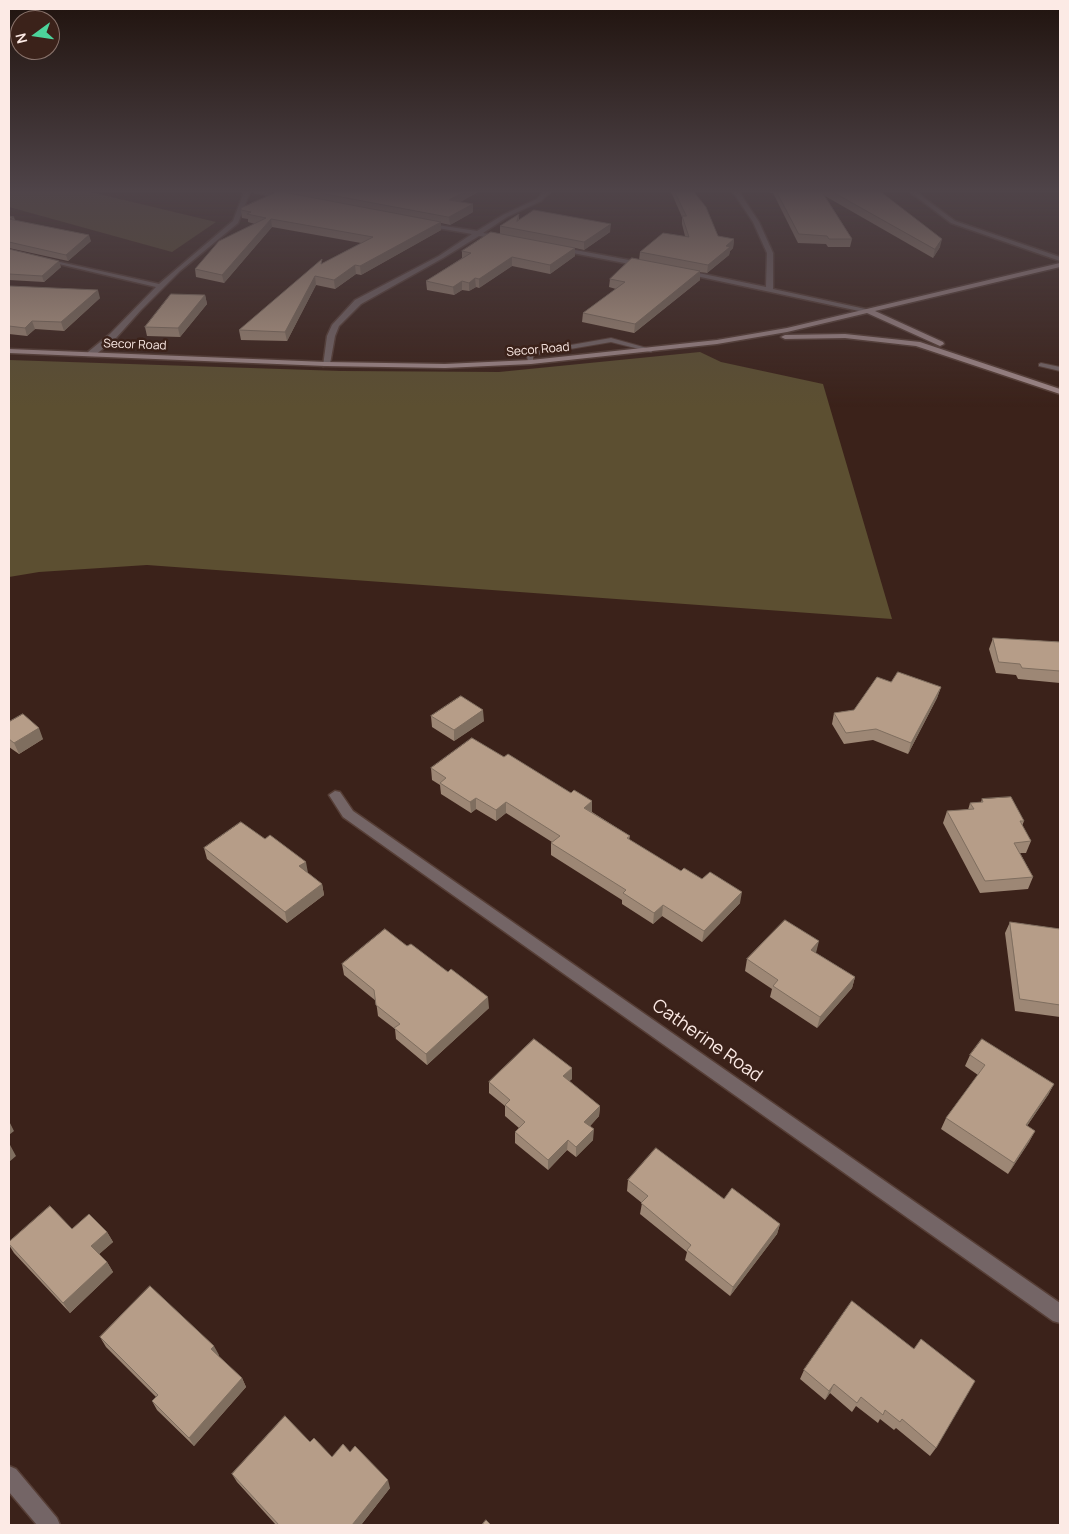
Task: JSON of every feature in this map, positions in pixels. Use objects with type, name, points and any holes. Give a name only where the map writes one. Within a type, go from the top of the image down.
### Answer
[{"type":"main road","name":"Secor Road","points":[[9,351],[326,364],[445,366],[532,362],[717,342],[787,330],[1060,266]]},
{"type":"main road","points":[[870,312],[1025,380]]},
{"type":"main road","points":[[717,342],[801,336],[880,338],[917,344],[1060,392]]},
{"type":"street","points":[[62,264],[160,286]]},
{"type":"street","points":[[91,354],[113,336],[160,286],[187,264]]},
{"type":"street","points":[[326,364],[331,336],[336,325],[358,302],[427,264]]},
{"type":"street","points":[[639,264],[658,267]]},
{"type":"street","points":[[769,289],[770,264]]},
{"type":"street","points":[[677,271],[769,289],[870,312]]},
{"type":"street","name":"Catherine Road","points":[[335,795],[348,814],[1060,1314]]},
{"type":"street","points":[[9,1476],[50,1525]]},
{"type":"lane","points":[[532,362],[530,356],[533,353],[601,340],[627,342],[651,350]]},
{"type":"lane","points":[[1041,365],[1060,368]]},
{"type":"shaded area","points":[[700,352],[721,362],[823,384],[892,619],[147,565],[39,572],[9,577],[9,360],[341,371],[499,372]]},
{"type":"building","points":[[9,264],[56,264],[42,276],[9,274]]},
{"type":"building","points":[[200,264],[232,264],[222,275],[195,269]]},
{"type":"building","points":[[317,264],[364,264],[360,266],[355,265],[334,280],[315,276],[285,332],[239,330]]},
{"type":"building","points":[[454,264],[502,264],[479,279],[475,278],[469,283],[462,281],[453,287],[426,281]]},
{"type":"building","points":[[626,264],[661,264],[700,271],[635,324],[583,313],[625,282],[610,279]]},
{"type":"building","points":[[9,286],[98,290],[61,322],[32,321],[25,328],[9,326]]},
{"type":"building","points":[[171,294],[205,295],[178,328],[145,327]]},
{"type":"building","points":[[993,638],[1060,642],[1060,671],[1022,668],[1020,664],[999,662]]},
{"type":"building","points":[[898,672],[941,687],[911,743],[876,729],[846,733],[834,713],[854,710],[877,677],[891,682]]},
{"type":"building","points":[[461,696],[483,710],[454,730],[431,716]]},
{"type":"building","points":[[23,714],[39,728],[14,743],[9,739],[9,722]]},
{"type":"building","points":[[472,738],[504,757],[508,754],[571,793],[574,790],[592,801],[584,808],[630,836],[627,838],[681,871],[684,868],[702,879],[710,872],[742,892],[704,931],[663,905],[654,913],[623,893],[626,890],[551,843],[560,836],[506,802],[496,810],[476,798],[470,802],[440,783],[446,778],[431,768]]},
{"type":"building","points":[[1011,797],[1024,821],[1020,821],[1031,841],[1014,843],[1033,877],[985,881],[947,811],[974,809],[970,803],[983,802],[982,799]]},
{"type":"building","points":[[241,822],[265,839],[270,835],[306,862],[299,866],[322,884],[285,912],[204,848]]},
{"type":"building","points":[[785,920],[819,941],[811,950],[855,977],[820,1017],[773,986],[778,980],[747,959]]},
{"type":"building","points":[[1010,922],[1060,929],[1060,1005],[1020,999]]},
{"type":"building","points":[[385,929],[407,946],[411,944],[448,972],[451,969],[488,997],[426,1054],[394,1028],[400,1024],[376,1005],[374,990],[342,964]]},
{"type":"building","points":[[534,1039],[572,1068],[563,1076],[600,1106],[584,1122],[594,1129],[576,1147],[568,1140],[548,1160],[515,1132],[525,1122],[505,1105],[510,1100],[489,1082]]},
{"type":"building","points":[[982,1039],[1054,1084],[1026,1125],[1035,1131],[1014,1163],[946,1118],[985,1065],[970,1055]]},
{"type":"building","points":[[656,1148],[724,1199],[732,1188],[780,1224],[733,1287],[687,1250],[691,1245],[641,1203],[648,1196],[628,1180]]},
{"type":"building","points":[[50,1206],[72,1229],[89,1214],[107,1232],[91,1246],[107,1262],[63,1303],[9,1244]]},
{"type":"building","points":[[150,1286],[214,1346],[211,1349],[242,1378],[189,1438],[152,1401],[158,1395],[100,1337]]},
{"type":"building","points":[[852,1301],[914,1349],[921,1339],[975,1381],[936,1448],[902,1419],[900,1422],[885,1410],[883,1415],[861,1397],[857,1403],[834,1384],[829,1391],[804,1370]]},
{"type":"building","points":[[285,1416],[310,1442],[314,1438],[332,1457],[343,1444],[350,1452],[355,1446],[388,1480],[352,1525],[279,1525],[232,1474]]},
{"type":"building","points":[[486,1520],[491,1525],[482,1525]]}]
